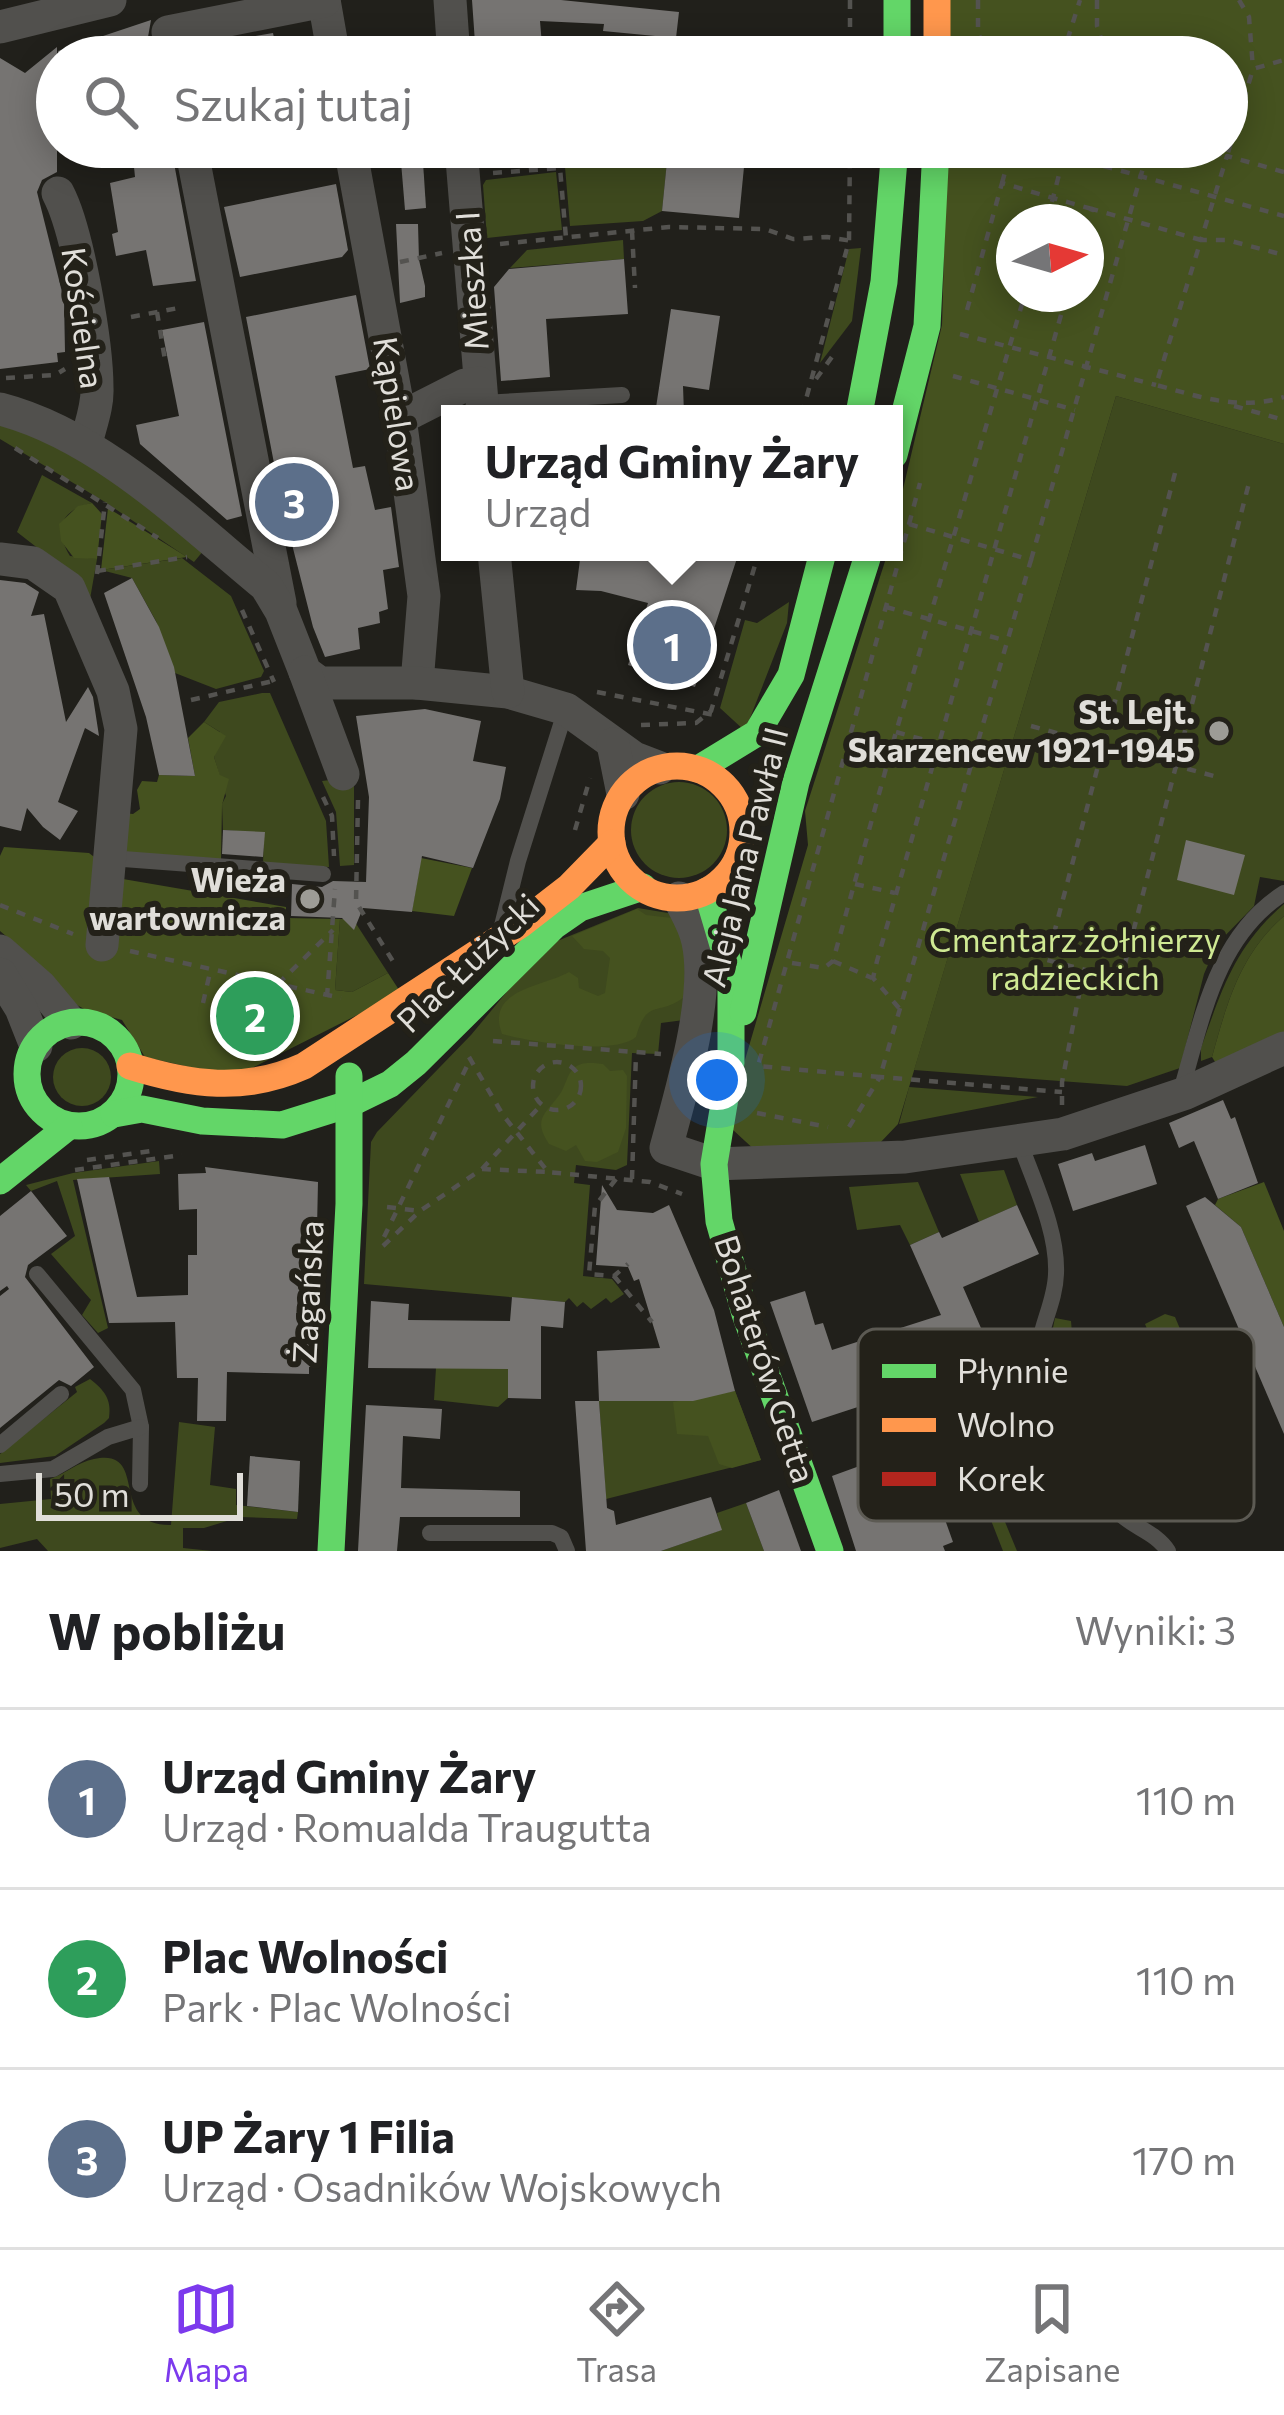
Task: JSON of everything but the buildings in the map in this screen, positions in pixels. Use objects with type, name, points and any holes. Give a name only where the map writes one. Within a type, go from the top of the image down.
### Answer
[{"type":"street","points":[[0,27],[110,0]]},
{"type":"street","points":[[450,0],[453,36]]},
{"type":"street","points":[[897,0],[897,36]]},
{"type":"street","points":[[937,0],[937,36]]},
{"type":"street","points":[[177,36],[324,1],[330,36]]},
{"type":"street","points":[[195,168],[281,611],[289,677],[333,786]]},
{"type":"street","name":"Kąpielowa","points":[[354,168],[400,418],[424,596],[417,683]]},
{"type":"street","name":"Mieszka I","points":[[463,168],[481,400]]},
{"type":"street","points":[[861,405],[892,243],[895,168]]},
{"type":"street","points":[[903,420],[927,326],[936,168]]},
{"type":"street","name":"Kościelna","points":[[58,193],[91,328],[98,392],[86,444]]},
{"type":"street","points":[[400,418],[465,385],[481,400]]},
{"type":"street","points":[[0,409],[37,418],[86,444],[266,586],[281,611]]},
{"type":"street","points":[[0,559],[33,563],[69,588],[93,635],[113,691],[121,729],[102,945]]},
{"type":"street","points":[[495,561],[508,692]]},
{"type":"street","name":"Aleja Jana Pawła II","points":[[698,769],[757,733],[791,675],[821,561]]},
{"type":"street","name":"Aleja Jana Pawła II","points":[[731,1062],[796,782],[866,561]]},
{"type":"street","name":"Aleja Jana Pawła II","points":[[735,800],[765,768],[834,672]]},
{"type":"street","points":[[289,677],[335,685],[417,683],[579,700],[613,744],[660,768]]},
{"type":"street","points":[[613,744],[623,794]]},
{"type":"street","points":[[679,765],[698,769],[726,787],[735,800],[742,820],[736,861],[724,878],[693,894],[654,894],[621,868],[612,843],[615,808],[640,776],[679,765]]},
{"type":"street","name":"Plac Łużycki","points":[[130,1066],[202,1086],[272,1080],[351,1037],[503,936],[584,877],[612,843]]},
{"type":"street","name":"Plac Łużycki","points":[[282,1125],[350,1104],[390,1084],[554,926],[580,908],[643,887]]},
{"type":"street","points":[[693,894],[699,985],[689,1056],[666,1148],[714,1164],[904,1157],[1063,1134],[1180,1095],[1284,1048]]},
{"type":"street","name":"Bohaterów Getta","points":[[693,894],[731,972],[731,1062],[714,1164],[716,1202],[729,1262],[830,1551]]},
{"type":"street","points":[[0,951],[41,987],[71,1023]]},
{"type":"street","points":[[0,974],[21,1008],[35,1046]]},
{"type":"street","points":[[16,1129],[35,1046],[51,1030],[71,1023],[87,1023],[116,1037],[130,1066],[124,1100],[114,1114]]},
{"type":"street","name":"Żagańska","points":[[331,1551],[351,1037]]},
{"type":"street","points":[[16,1129],[43,1112],[69,1126],[85,1126],[142,1109],[202,1121],[282,1125],[330,1152],[349,1175]]},
{"type":"street","points":[[0,1180],[69,1126]]},
{"type":"lane","points":[[481,400],[622,394]]},
{"type":"lane","points":[[503,936],[502,919],[518,861],[579,700]]},
{"type":"lane","points":[[110,858],[331,877]]},
{"type":"lane","points":[[1180,1095],[1210,993],[1231,946],[1248,922],[1284,893]]},
{"type":"lane","points":[[1019,1140],[1057,1266],[1043,1329]]},
{"type":"lane","points":[[37,1274],[133,1390],[141,1427],[140,1484]]},
{"type":"lane","points":[[0,1445],[61,1394]]},
{"type":"lane","points":[[0,1474],[53,1469],[108,1437],[141,1427]]},
{"type":"lane","points":[[1131,1521],[1168,1551]]},
{"type":"lane","points":[[430,1533],[548,1533],[561,1537],[567,1551]]},
{"type":"path","points":[[850,0],[850,36]]},
{"type":"path","points":[[978,0],[979,36]]},
{"type":"path","points":[[1069,36],[1080,0]]},
{"type":"path","points":[[1097,0],[1100,36]]},
{"type":"path","points":[[1239,0],[1249,17],[1253,69],[1248,86]]},
{"type":"path","points":[[1253,69],[1284,60]]},
{"type":"path","points":[[1248,162],[1284,172]]},
{"type":"path","points":[[560,168],[566,238]]},
{"type":"path","points":[[804,405],[849,241],[850,168]]},
{"type":"path","points":[[1002,183],[1006,168]]},
{"type":"path","points":[[1051,204],[1061,168]]},
{"type":"path","points":[[1119,168],[1284,216]]},
{"type":"path","points":[[762,1116],[847,1131],[880,1077],[1143,168]]},
{"type":"path","points":[[1156,385],[1223,168]]},
{"type":"path","points":[[1053,198],[1074,204]]},
{"type":"path","points":[[1104,213],[1201,240],[1227,239],[1284,256]]},
{"type":"path","points":[[372,268],[469,247],[669,227],[765,229],[793,239],[866,242]]},
{"type":"path","points":[[632,231],[635,288]]},
{"type":"path","points":[[131,317],[184,307]]},
{"type":"path","points":[[157,312],[165,360]]},
{"type":"path","points":[[785,962],[824,968],[833,962],[1020,312]]},
{"type":"path","points":[[873,978],[1062,312]]},
{"type":"path","points":[[960,334],[1284,420]]},
{"type":"path","points":[[0,378],[55,375],[70,363]]},
{"type":"path","points":[[947,375],[1075,410]]},
{"type":"path","points":[[1228,405],[1260,405],[1284,397]]},
{"type":"path","points":[[0,439],[194,562]]},
{"type":"path","points":[[1175,473],[1047,960],[1121,979],[1250,479]]},
{"type":"path","points":[[903,546],[909,524],[1031,560]]},
{"type":"path","points":[[97,571],[187,557]]},
{"type":"path","points":[[613,744],[623,730],[655,722],[696,723],[711,711],[756,561]]},
{"type":"path","points":[[899,561],[758,1066],[1062,1091]]},
{"type":"path","points":[[886,607],[1006,641]]},
{"type":"path","points":[[242,610],[289,677]]},
{"type":"path","points":[[191,700],[289,677]]},
{"type":"path","points":[[282,700],[289,677]]},
{"type":"path","points":[[579,700],[711,711]]},
{"type":"path","points":[[1030,726],[1221,778]]},
{"type":"path","points":[[896,732],[973,754]]},
{"type":"path","points":[[327,997],[333,930],[333,786],[358,772],[356,902],[399,971]]},
{"type":"path","points":[[855,884],[895,893]]},
{"type":"path","points":[[0,904],[102,945],[327,997],[352,998]]},
{"type":"path","points":[[278,984],[333,930]]},
{"type":"path","points":[[833,962],[873,978],[899,1008]]},
{"type":"path","points":[[203,1003],[211,968]]},
{"type":"path","points":[[1063,1134],[1062,1091],[1084,970]]},
{"type":"path","points":[[485,1041],[678,1055]]},
{"type":"path","points":[[563,1063],[566,1048]]},
{"type":"path","points":[[632,1180],[636,1053]]},
{"type":"path","points":[[400,1208],[471,1059]]},
{"type":"path","points":[[563,1063],[577,1071],[580,1094],[564,1110],[542,1104],[533,1091],[536,1075],[547,1064],[563,1063]]},
{"type":"path","points":[[476,1067],[548,1172]]},
{"type":"path","points":[[392,1207],[420,1211],[482,1169],[542,1104]]},
{"type":"path","points":[[183,1148],[68,1168],[199,1153]]},
{"type":"path","points":[[482,1169],[632,1180],[667,1187],[693,1204]]},
{"type":"path","points":[[616,1179],[595,1206],[590,1274],[614,1276],[628,1264]]},
{"type":"path","points":[[614,1276],[652,1322]]},
{"type":"green space","points":[[950,0],[1284,0],[1284,444],[1116,396],[898,1124],[878,1145],[758,1153],[732,1129],[730,1111],[808,845],[805,811],[885,561],[903,561],[903,489],[942,325],[946,168],[1248,168],[1248,36],[950,36]]},
{"type":"green space","points":[[565,168],[666,168],[662,211],[643,221],[570,226]]},
{"type":"green space","points":[[556,172],[562,230],[487,238],[486,180]]},
{"type":"green space","points":[[623,240],[624,259],[510,268],[527,250]]},
{"type":"green space","points":[[861,248],[852,321],[820,363],[849,249]]},
{"type":"green space","name":"Cmentarz żołnierzy radzieckich","points":[[1116,396],[1284,444],[1284,881],[1260,877],[1254,906],[1217,944],[1204,974],[1180,1068],[1127,1086],[914,1070]]},
{"type":"green space","points":[[0,417],[53,434],[204,550],[194,562],[0,439]]},
{"type":"green space","points":[[42,475],[92,503],[73,510],[61,529],[70,556],[97,559],[90,599],[62,567],[17,532]]},
{"type":"green space","points":[[92,503],[102,514],[97,559],[74,558],[61,541],[59,524],[78,506]]},
{"type":"green space","points":[[108,508],[187,557],[101,570]]},
{"type":"green space","points":[[182,558],[231,596],[264,671],[261,677],[216,689],[175,673],[156,621],[132,578],[101,570]]},
{"type":"green space","points":[[789,602],[787,623],[745,731],[720,708],[745,620],[757,623]]},
{"type":"green space","points":[[270,693],[326,821],[329,867],[263,864],[264,833],[223,830],[226,796],[214,757],[220,732],[204,722],[219,702]]},
{"type":"green space","points":[[204,722],[226,736],[214,757],[220,775],[229,779],[222,805],[221,861],[123,852],[114,812],[133,814],[140,809],[137,790],[142,781],[157,782],[159,775],[195,776],[188,738]]},
{"type":"green space","points":[[354,777],[354,865],[340,866],[336,812],[322,781]]},
{"type":"green space","points":[[679,782],[713,796],[727,830],[713,864],[679,878],[645,864],[631,830],[645,796]]},
{"type":"green space","points":[[4,847],[89,853],[123,879],[286,907],[286,918],[340,919],[335,990],[352,992],[388,973],[401,993],[234,1077],[145,1057],[122,1020],[64,998],[26,953],[0,931]]},
{"type":"green space","points":[[421,858],[472,868],[454,916],[412,911]]},
{"type":"green space","points":[[1284,904],[1284,916],[1256,946],[1237,980],[1212,1057],[1201,1061],[1201,1048],[1232,970],[1253,936]]},
{"type":"green space","points":[[638,908],[674,914],[686,932],[684,1020],[661,1023],[658,1054],[632,1053],[627,1165],[616,1170],[576,1165],[574,1183],[590,1185],[583,1276],[612,1279],[624,1294],[611,1303],[606,1298],[591,1309],[583,1302],[577,1307],[569,1298],[565,1302],[364,1284],[371,1142],[377,1132],[471,1035],[545,946]]},
{"type":"green space","points":[[637,909],[672,918],[685,934],[684,997],[649,1012],[636,1037],[625,1043],[571,1046],[502,1034],[502,1007],[532,986],[569,972],[578,978],[579,988],[598,996],[605,993],[610,958],[603,951],[584,949],[572,936]]},
{"type":"green space","points":[[1284,916],[1284,1032],[1217,1065],[1212,1057],[1237,980],[1256,946]]},
{"type":"green space","points":[[340,919],[353,919],[388,973],[352,992],[335,990]]},
{"type":"green space","points":[[82,1048],[102,1057],[111,1077],[102,1097],[82,1106],[62,1097],[53,1077],[62,1057]]},
{"type":"green space","points":[[603,1064],[627,1076],[626,1128],[618,1152],[597,1162],[585,1161],[576,1145],[566,1151],[549,1144],[541,1122],[574,1068]]},
{"type":"green space","points":[[909,1087],[1038,1097],[899,1124]]},
{"type":"green space","points":[[159,1161],[160,1174],[73,1180],[108,1328],[98,1333],[82,1315],[91,1300],[51,1254],[75,1236],[57,1181],[31,1191],[26,1185]]},
{"type":"green space","points":[[1004,1170],[1017,1205],[979,1222],[960,1174]]},
{"type":"green space","points":[[918,1182],[939,1232],[910,1245],[900,1225],[857,1230],[849,1187]]},
{"type":"green space","points":[[1264,1182],[1284,1231],[1284,1327],[1241,1227],[1215,1205],[1218,1199]]},
{"type":"green space","points":[[1165,1314],[1175,1317],[1180,1329],[1147,1329],[1145,1324]]},
{"type":"green space","points":[[1055,1318],[1071,1321],[1072,1329],[1053,1329]]},
{"type":"green space","points":[[508,1367],[508,1398],[498,1407],[434,1400],[436,1368]]},
{"type":"green space","points":[[90,1379],[108,1400],[109,1418],[104,1423],[55,1456],[0,1463],[0,1454]]},
{"type":"green space","points":[[735,1391],[761,1460],[606,1499],[599,1401],[693,1401]]},
{"type":"green space","points":[[735,1391],[761,1460],[732,1468],[719,1464],[708,1436],[677,1434],[673,1402]]},
{"type":"green space","points":[[179,1422],[215,1427],[210,1485],[236,1489],[236,1505],[298,1512],[297,1519],[240,1517],[204,1528],[183,1528],[183,1548],[212,1551],[48,1551],[37,1539],[0,1548],[0,1504],[51,1499],[50,1479],[94,1459],[111,1458],[121,1464],[140,1513],[151,1522],[171,1525]]},
{"type":"green space","points":[[746,1503],[764,1551],[661,1551],[721,1530],[717,1513]]},
{"type":"green space","points":[[991,1521],[1005,1521],[1017,1551],[1003,1551]]},
{"type":"traffic: fast","points":[[897,0],[897,36]]},
{"type":"traffic: fast","points":[[861,405],[884,282],[893,168]]},
{"type":"traffic: fast","points":[[903,420],[927,326],[935,168]]},
{"type":"traffic: fast","points":[[698,769],[757,733],[791,675],[821,561]]},
{"type":"traffic: fast","points":[[743,1012],[796,782],[866,561]]},
{"type":"traffic: fast","points":[[114,1114],[142,1109],[202,1121],[282,1125],[349,1104],[390,1084],[416,1063],[554,926],[580,908],[643,887]]},
{"type":"traffic: fast","points":[[707,891],[731,972],[731,1062],[714,1164],[719,1221],[745,1314],[830,1551]]},
{"type":"traffic: fast","points":[[79,1022],[99,1026],[116,1037],[127,1054],[131,1074],[127,1094],[116,1111],[99,1122],[79,1126],[59,1122],[42,1111],[31,1094],[27,1074],[31,1054],[42,1037],[59,1026],[79,1022]]},
{"type":"traffic: fast","points":[[331,1551],[349,1204],[349,1076]]},
{"type":"traffic: fast","points":[[0,1181],[69,1126]]},
{"type":"traffic: slow","points":[[937,0],[937,36]]},
{"type":"traffic: slow","points":[[677,766],[702,771],[724,785],[738,807],[743,832],[738,857],[724,879],[702,893],[677,898],[652,893],[630,879],[616,857],[611,832],[616,807],[630,785],[652,771],[677,766]]},
{"type":"traffic: slow","points":[[130,1066],[217,1083],[260,1080],[304,1066],[520,925],[569,887],[612,843]]},
{"type":"place","name":"UP Żary 1 Filia","points":[[294,502]]},
{"type":"place","name":"Urząd Gminy Żary","points":[[672,645]]},
{"type":"place","name":"St. Lejt. Skarzencew 1921-1945","points":[[1219,731]]},
{"type":"place","name":"Wieża wartownicza","points":[[310,899]]},
{"type":"place","name":"Plac Wolności","points":[[255,1016]]}]
